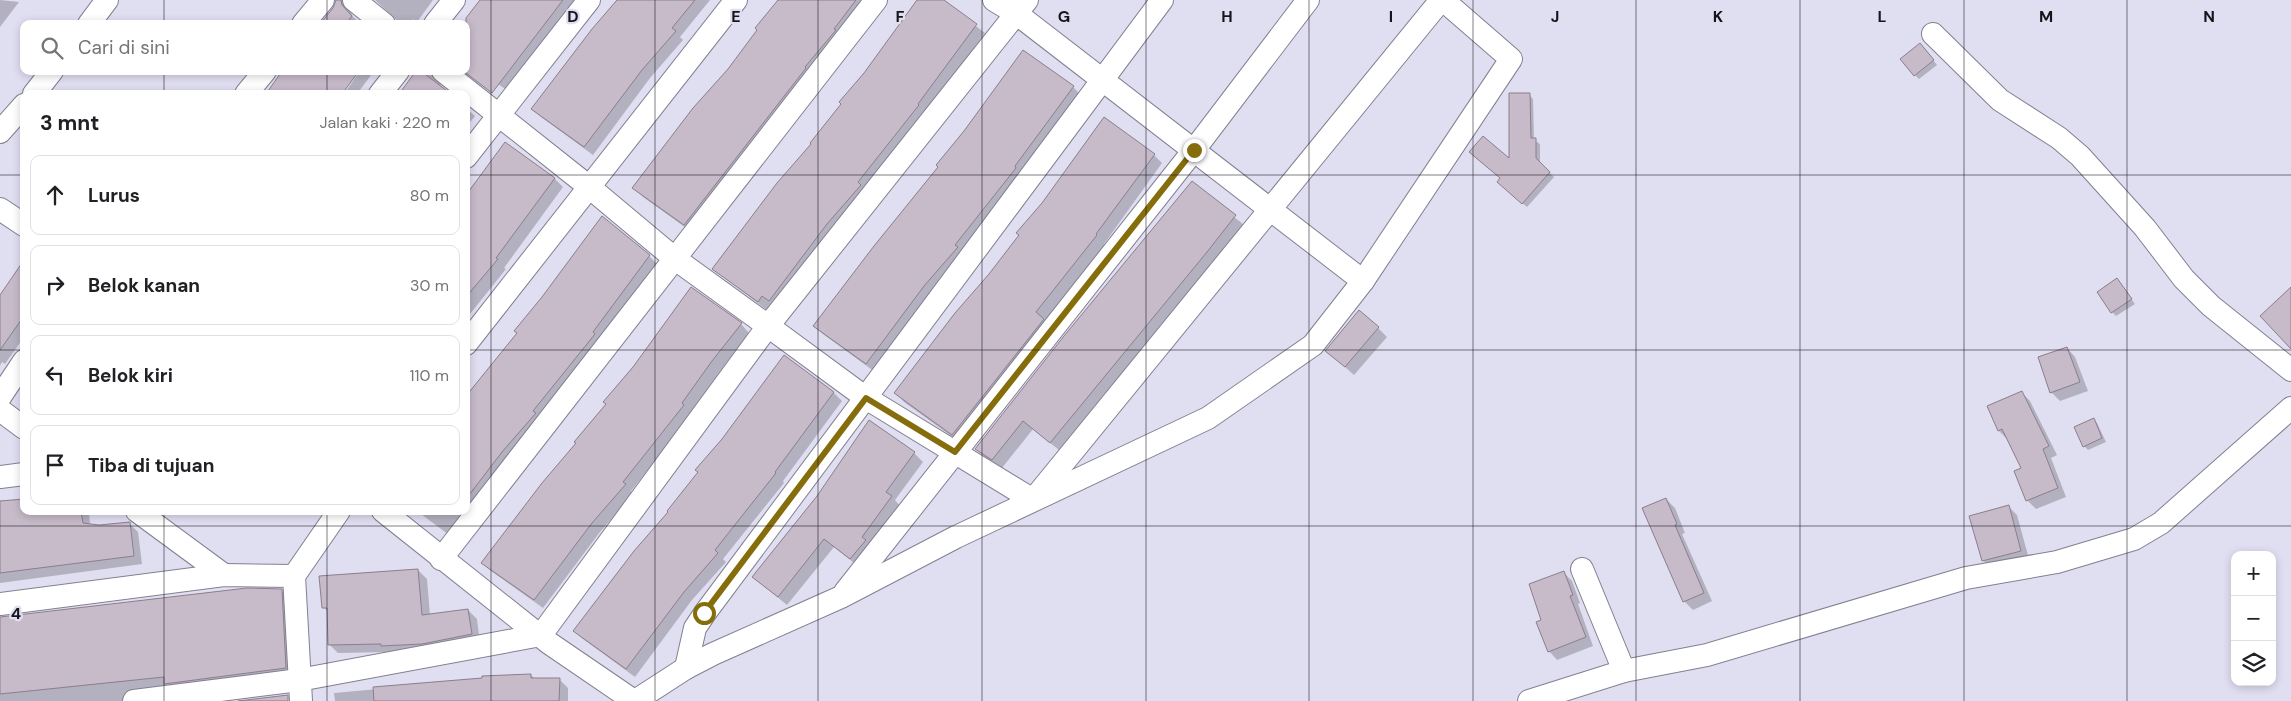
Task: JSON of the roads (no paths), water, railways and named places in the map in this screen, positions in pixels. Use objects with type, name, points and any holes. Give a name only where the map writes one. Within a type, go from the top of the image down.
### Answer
[{"type":"street","points":[[92,20],[107,0]]},
{"type":"street","points":[[306,20],[323,0]]},
{"type":"street","points":[[354,0],[379,20]]},
{"type":"street","points":[[439,20],[454,0]]},
{"type":"street","points":[[470,152],[589,0]]},
{"type":"street","points":[[470,339],[588,186],[736,0]]},
{"type":"street","points":[[441,559],[876,0]]},
{"type":"street","points":[[994,0],[1022,7],[1103,80],[1363,281]]},
{"type":"street","points":[[686,668],[695,628],[699,621],[1162,0]]},
{"type":"street","points":[[841,597],[1194,150],[1308,0]]},
{"type":"street","points":[[388,515],[549,643],[634,701],[686,668],[841,597],[1033,500],[1208,418],[1313,345],[1363,281],[1511,59],[1442,0],[1033,500]]},
{"type":"street","points":[[134,701],[300,690],[541,635],[768,326],[1022,7]]},
{"type":"street","points":[[1933,34],[2000,100],[2060,138],[2080,156],[2130,210],[2191,286],[2236,327],[2291,370]]},
{"type":"street","points":[[37,90],[49,75]]},
{"type":"street","points":[[249,90],[261,75]]},
{"type":"street","points":[[383,90],[395,75]]},
{"type":"street","points":[[447,75],[465,90]]},
{"type":"street","points":[[470,94],[588,186],[674,258],[866,398],[1033,500]]},
{"type":"street","points":[[0,132],[20,110]]},
{"type":"street","points":[[0,209],[20,222]]},
{"type":"street","points":[[0,397],[20,367]]},
{"type":"street","points":[[1529,701],[1624,671],[1707,654],[1966,578],[2058,562],[2134,539],[2161,523],[2291,408]]},
{"type":"street","points":[[0,410],[20,425]]},
{"type":"street","points":[[0,477],[20,474]]},
{"type":"street","points":[[142,515],[224,575]]},
{"type":"street","points":[[300,690],[294,576],[336,515]]},
{"type":"street","points":[[1582,569],[1624,671]]},
{"type":"street","points":[[0,604],[224,575],[294,576]]}]
